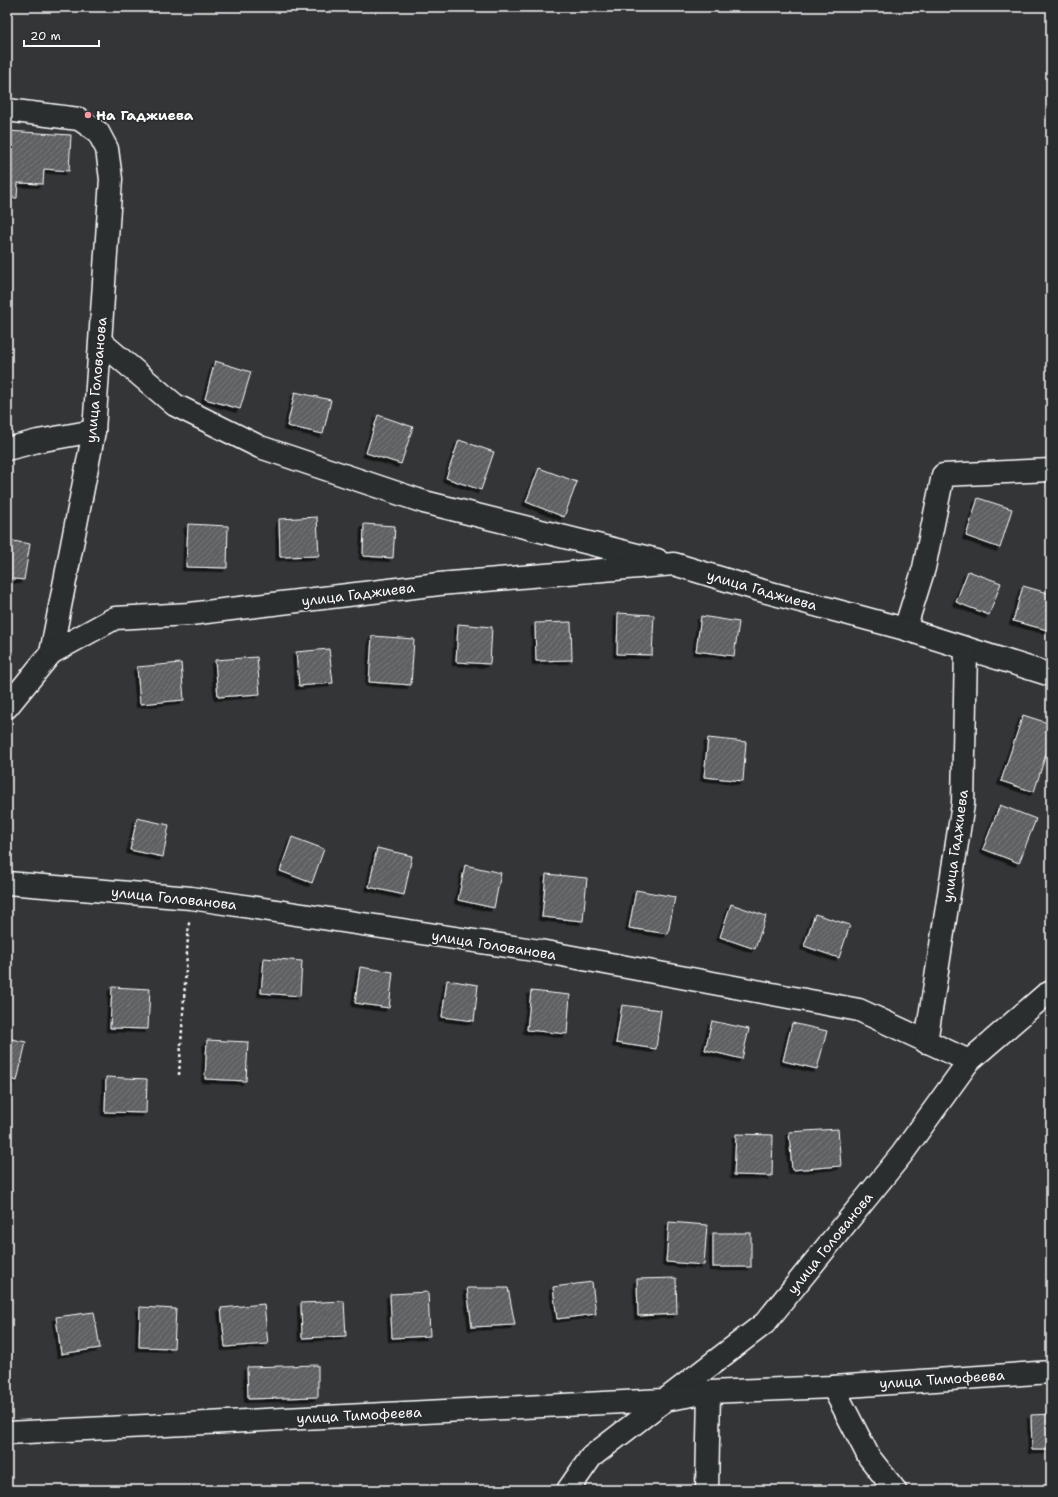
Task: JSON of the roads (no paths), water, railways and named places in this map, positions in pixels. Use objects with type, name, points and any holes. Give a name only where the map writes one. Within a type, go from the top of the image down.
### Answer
[{"type":"street","name":"улица Голованова","points":[[7,110],[79,119],[98,132],[107,149],[111,179],[94,431],[51,653],[7,707]]},
{"type":"street","name":"улица Гаджиева","points":[[101,342],[175,405],[260,447],[424,502],[674,564],[756,589],[905,629],[1051,675]]},
{"type":"street","points":[[7,449],[38,441],[94,431]]},
{"type":"street","points":[[905,629],[924,568],[943,475],[1051,470]]},
{"type":"street","name":"улица Гаджиева","points":[[51,653],[115,618],[190,614],[439,584],[674,564]]},
{"type":"street","name":"улица Гаджиева","points":[[926,1042],[964,804],[966,648]]},
{"type":"street","name":"улица Голованова","points":[[7,883],[191,898],[540,951],[859,1010],[969,1061]]},
{"type":"street","name":"улица Голованова","points":[[568,1490],[591,1456],[765,1323],[902,1154],[969,1061],[1045,995],[1051,992]]},
{"type":"street","name":"улица Тимофеева","points":[[7,1433],[664,1400],[710,1392],[833,1387],[1051,1372]]},
{"type":"street","points":[[833,1387],[869,1457],[895,1490]]},
{"type":"street","points":[[707,1490],[710,1392]]},
{"type":"place","name":"На Гаджиева","points":[[88,115]]}]
